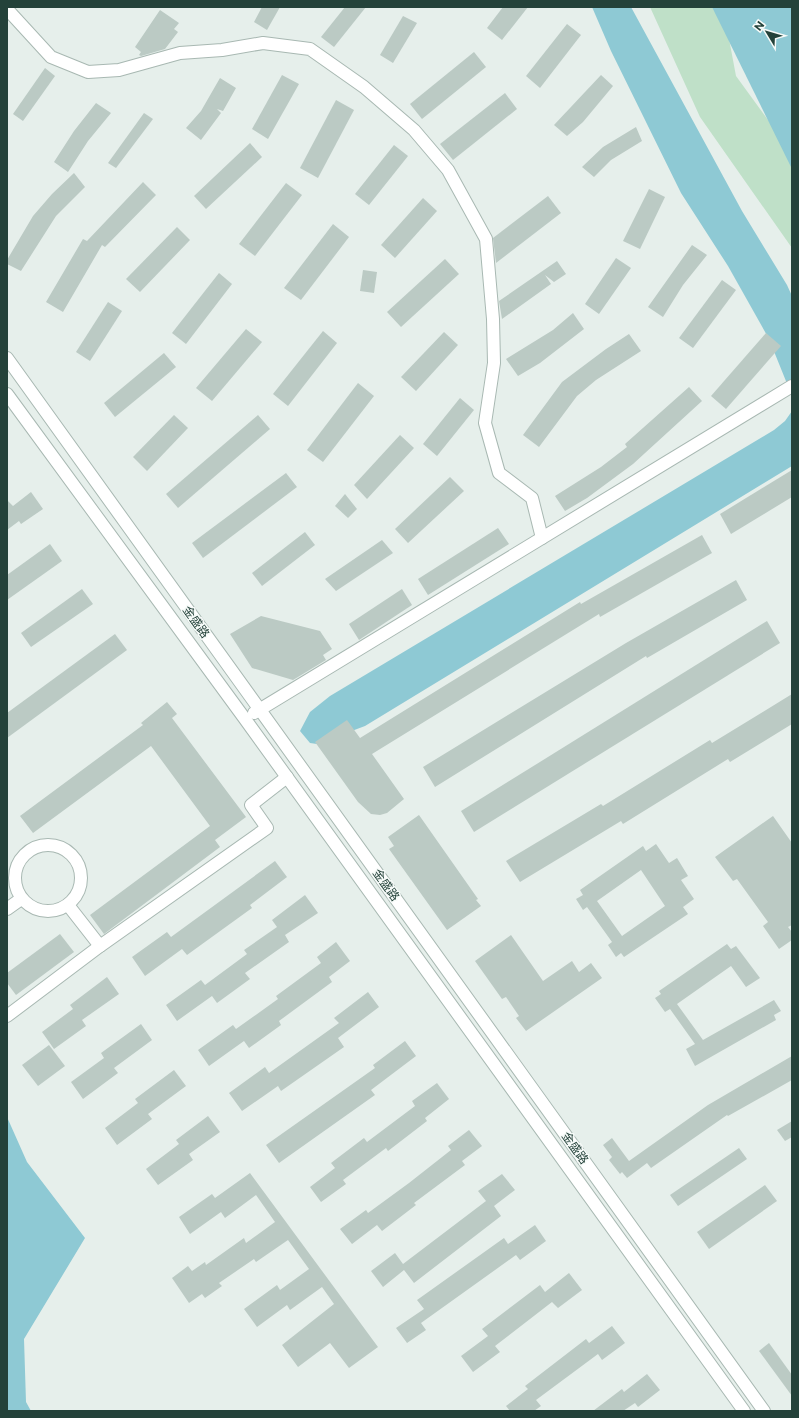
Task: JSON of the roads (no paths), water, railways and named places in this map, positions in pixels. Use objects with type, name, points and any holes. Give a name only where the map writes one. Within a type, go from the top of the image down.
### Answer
[{"type":"street","points":[[7,9],[51,57],[88,72],[119,70],[180,53],[222,50],[263,43],[310,49],[364,86],[414,130],[448,170],[486,238],[493,319],[494,363],[485,423],[499,473],[532,498],[542,538]]},
{"type":"street","name":"金盛路","points":[[7,358],[764,1411]]},
{"type":"street","points":[[245,719],[792,386]]},
{"type":"street","name":"金盛路","points":[[7,394],[245,719],[744,1411]]},
{"type":"street","points":[[7,1016],[100,946],[267,828],[251,805],[287,777]]},
{"type":"street","points":[[53,845],[65,850],[75,858],[81,870],[81,883],[77,895],[68,905],[57,911],[44,912],[31,908],[21,899],[16,887],[15,874],[19,862],[28,852],[40,846],[53,845]]},
{"type":"street","points":[[7,909],[21,899]]},
{"type":"street","points":[[68,905],[100,946]]},
{"type":"water","points":[[592,7],[631,7],[742,211],[787,285],[792,296],[792,396],[769,339],[728,266],[681,193],[611,51]]},
{"type":"water","points":[[712,7],[792,7],[792,169]]},
{"type":"water","points":[[792,411],[792,466],[365,726],[317,744],[310,743],[300,731],[310,712],[330,696],[774,430],[785,421]]},
{"type":"water","points":[[7,1117],[27,1162],[85,1238],[24,1339],[26,1402],[31,1411],[7,1411]]}]
